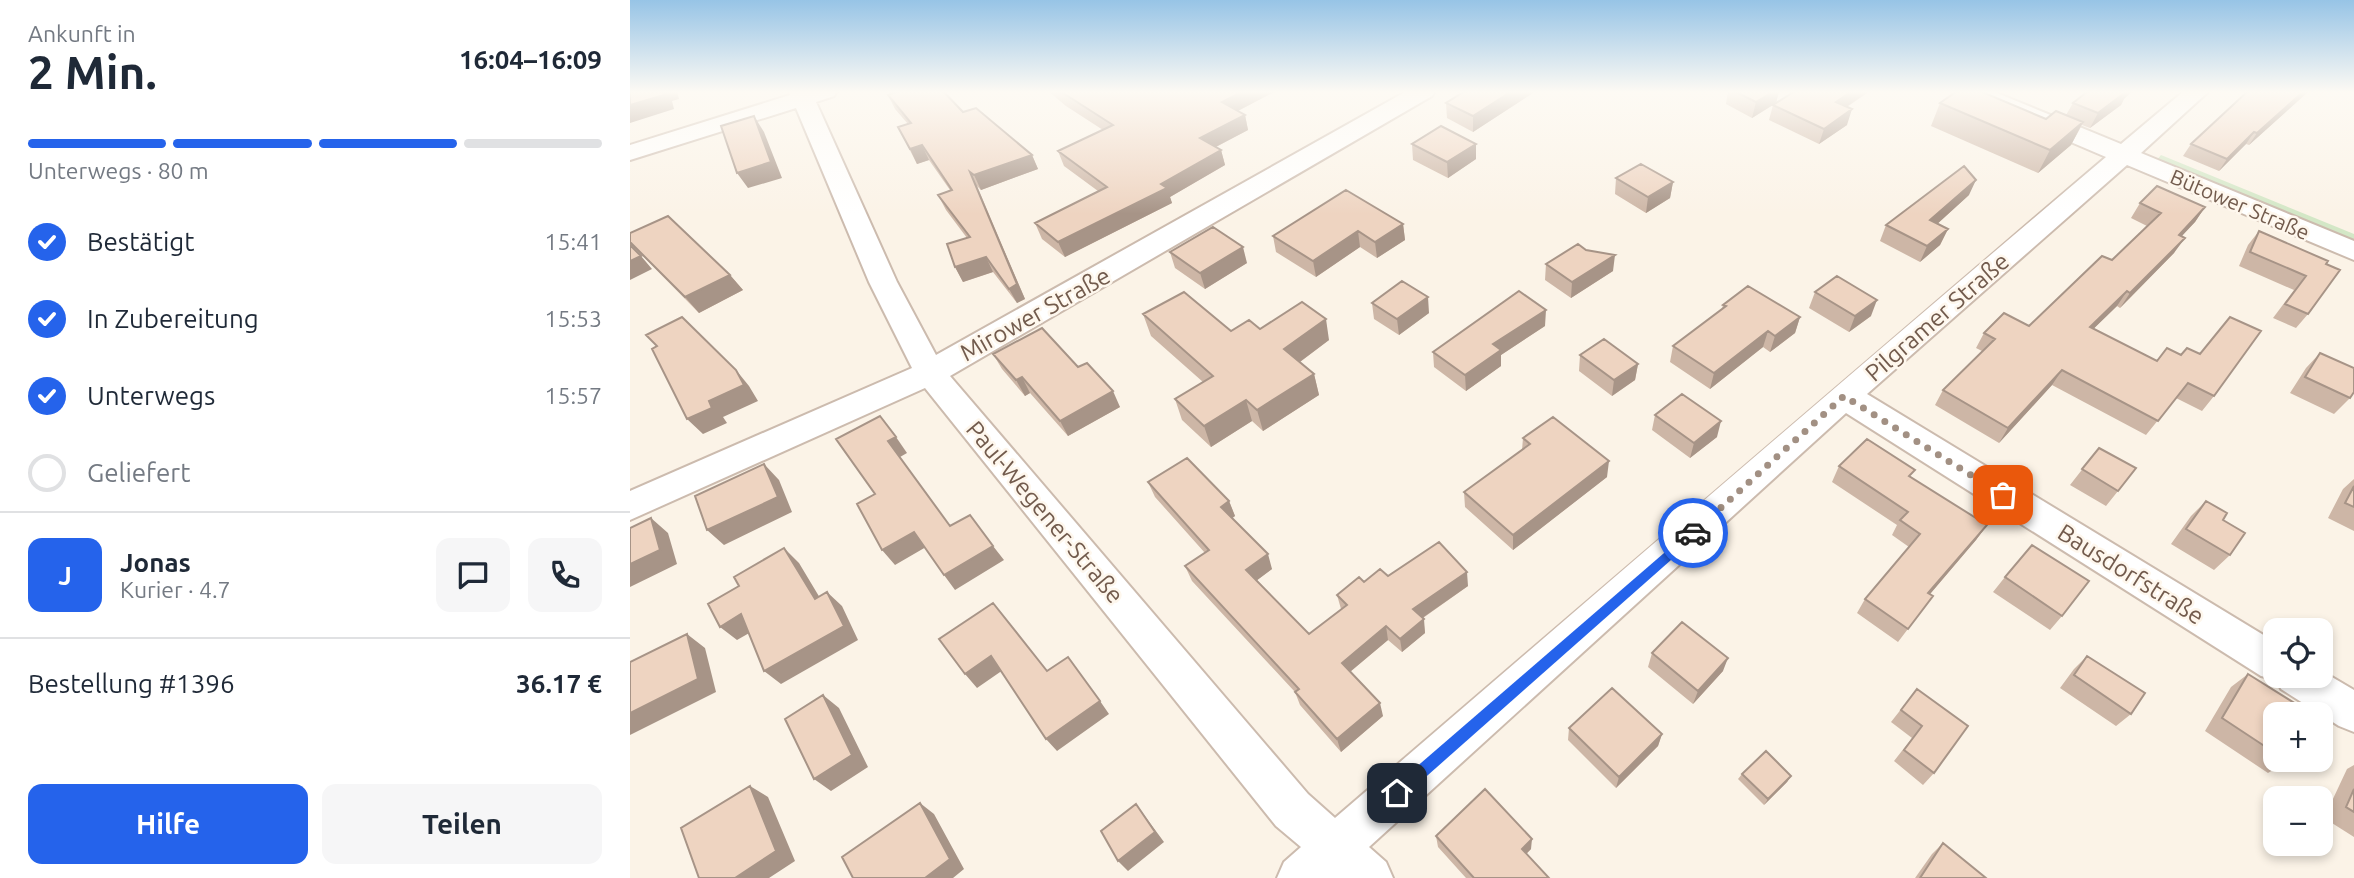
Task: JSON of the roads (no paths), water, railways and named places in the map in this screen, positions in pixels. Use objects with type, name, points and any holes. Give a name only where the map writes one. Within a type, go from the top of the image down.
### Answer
[{"type":"street","points":[[630,153],[694,132]]},
{"type":"street","name":"Paul-Wegener-Straße","points":[[825,132],[883,282],[930,373],[1292,810],[1370,878]]},
{"type":"street","name":"Mirower Straße","points":[[630,506],[930,373],[1352,132]]},
{"type":"street","name":"Bütower Straße","points":[[2067,132],[2354,251]]},
{"type":"street","name":"Pilgramer Straße","points":[[1300,878],[1712,517],[1844,396],[2151,132]]},
{"type":"street","name":"Bausdorfstraße","points":[[1844,396],[2263,656]]},
{"type":"street","points":[[2315,688],[2354,712]]}]
